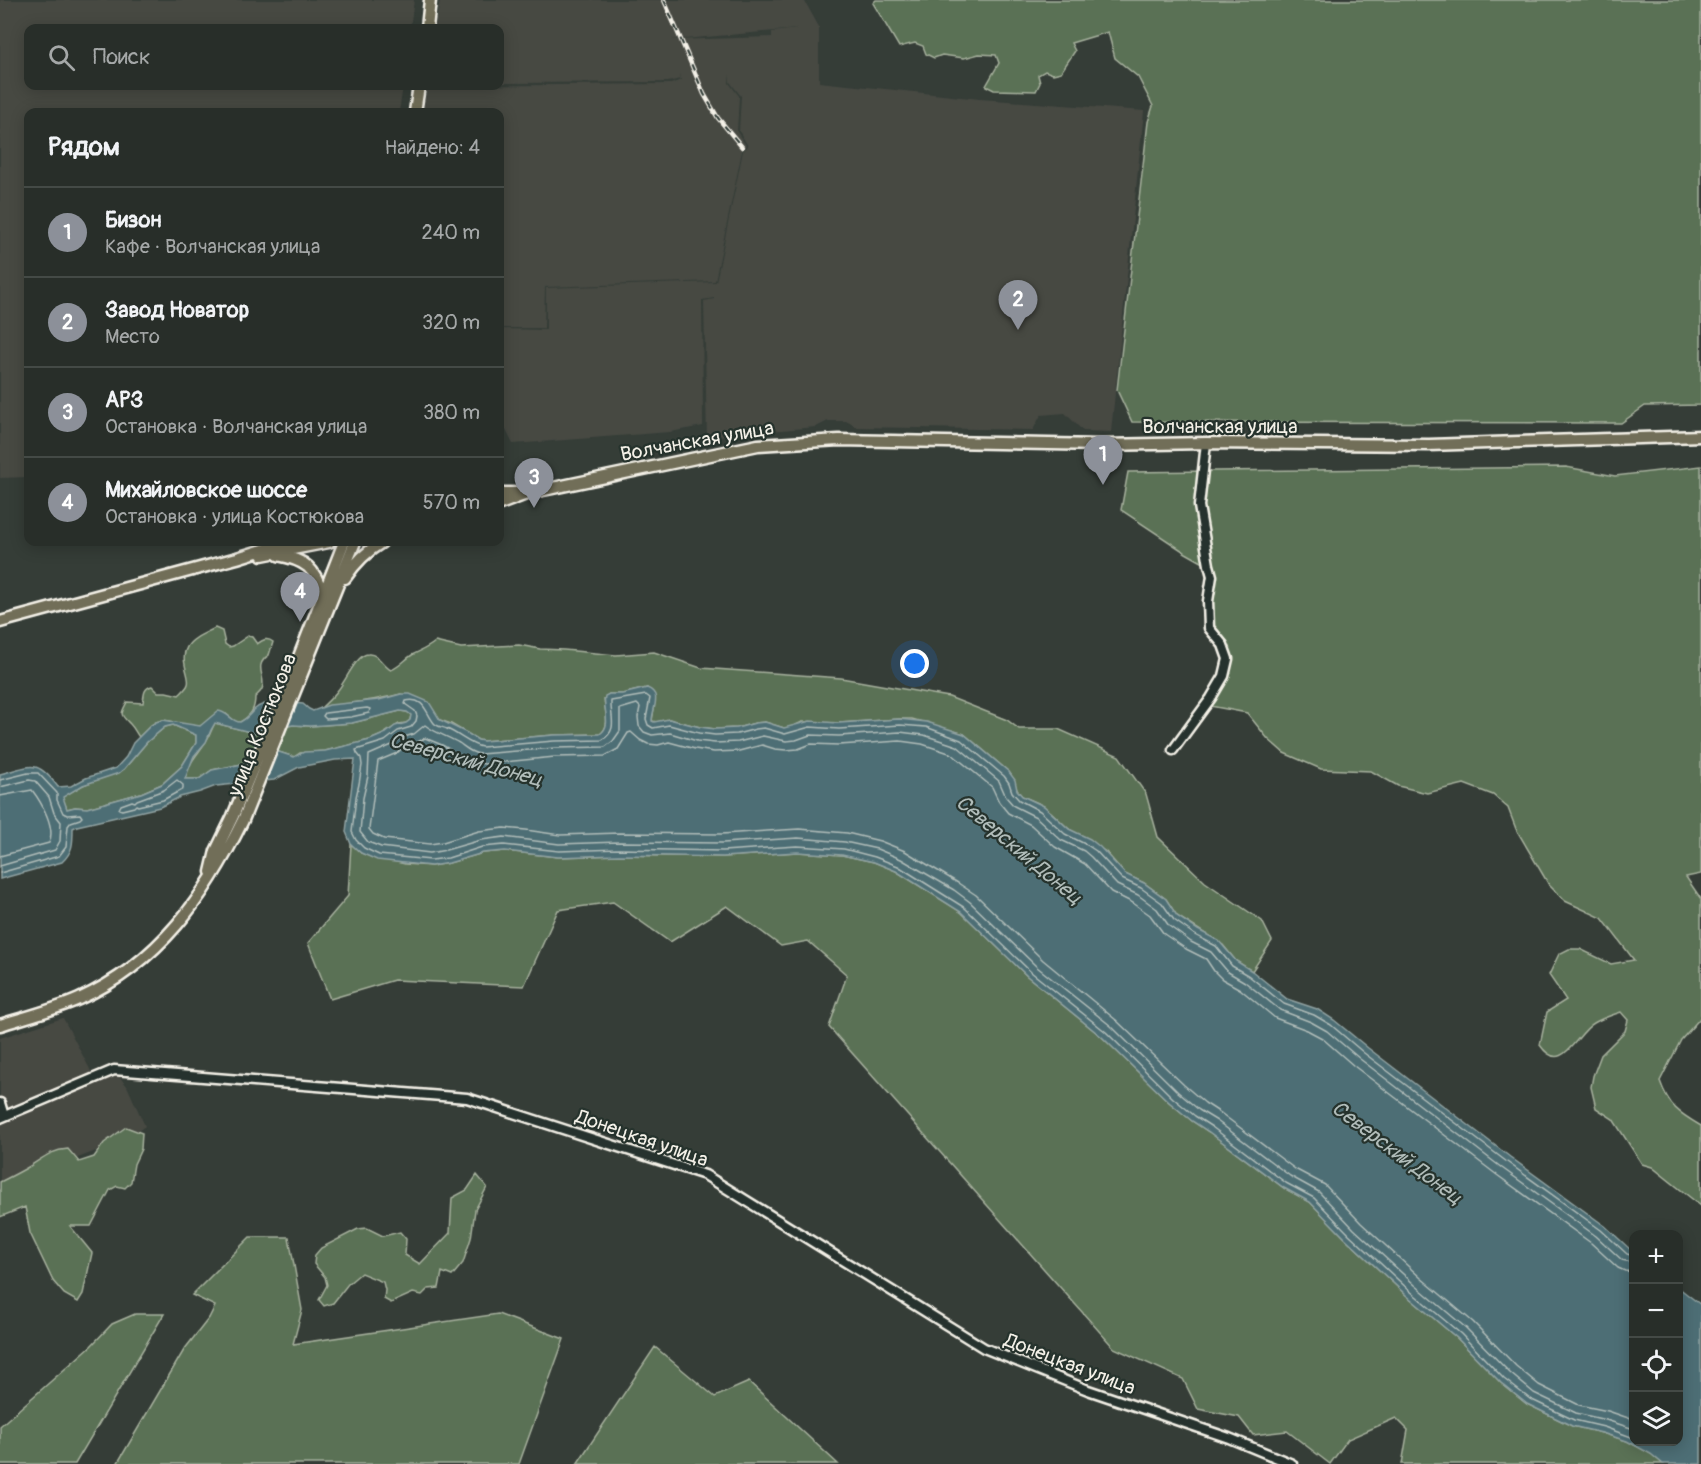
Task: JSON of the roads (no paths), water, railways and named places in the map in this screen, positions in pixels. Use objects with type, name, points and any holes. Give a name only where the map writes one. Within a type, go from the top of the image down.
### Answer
[{"type":"main road","points":[[427,24],[430,0]]},
{"type":"main road","points":[[416,108],[418,90]]},
{"type":"main road","name":"Волчанская улица","points":[[504,502],[529,493],[758,445],[858,440],[1102,446],[1206,443],[1429,445],[1701,436]]},
{"type":"main road","name":"Волчанская улица","points":[[504,493],[529,493]]},
{"type":"main road","points":[[0,622],[276,546]]},
{"type":"main road","points":[[237,558],[310,546]]},
{"type":"main road","name":"улица Костюкова","points":[[0,1024],[50,1010],[79,999],[108,984],[158,946],[187,914],[208,884],[216,851],[238,818],[298,674],[343,546]]},
{"type":"main road","name":"улица Костюкова","points":[[326,599],[353,546]]},
{"type":"main road","points":[[272,554],[302,561],[311,568],[326,599],[353,566],[377,546]]},
{"type":"street","points":[[1173,750],[1216,690],[1224,676],[1228,658],[1223,645],[1209,628],[1208,601],[1212,576],[1199,506],[1206,443]]},
{"type":"street","name":"Донецкая улица","points":[[2,1117],[114,1070],[467,1098],[705,1175],[984,1348],[1088,1390],[1229,1438],[1292,1464]]},
{"type":"street","points":[[0,1102],[2,1117]]},
{"type":"water","name":"Северский Донец","points":[[647,688],[655,694],[656,698],[652,721],[669,719],[715,729],[737,728],[765,722],[784,728],[810,721],[839,723],[899,719],[927,722],[964,734],[1009,772],[1022,796],[1044,806],[1069,829],[1090,839],[1125,874],[1144,883],[1166,899],[1177,916],[1219,941],[1236,961],[1287,999],[1317,1009],[1334,1020],[1510,1157],[1605,1226],[1629,1248],[1629,1442],[1572,1426],[1527,1404],[1501,1383],[1457,1338],[1406,1295],[1310,1202],[1284,1188],[1169,1102],[1102,1037],[1027,976],[961,912],[896,871],[874,862],[842,855],[797,852],[723,857],[619,855],[558,857],[505,851],[483,853],[431,866],[377,860],[361,853],[351,844],[346,832],[355,759],[335,760],[299,767],[274,780],[216,786],[180,797],[160,807],[77,826],[73,828],[70,851],[62,862],[0,879],[0,774],[33,767],[44,772],[58,787],[71,786],[86,778],[116,768],[126,757],[133,743],[156,722],[163,720],[200,726],[218,711],[240,722],[265,704],[303,704],[313,711],[329,705],[410,694],[429,702],[440,720],[478,740],[600,734],[606,726],[604,701],[605,696],[622,694]],"holes":[[[400,711],[411,715],[410,720],[370,740],[325,751],[304,752],[294,757],[279,752],[242,764],[212,770],[199,779],[185,779],[194,756],[206,742],[215,723],[254,733],[293,725],[352,723]],[[173,725],[196,735],[196,743],[182,766],[162,784],[141,793],[87,808],[67,809],[63,797],[83,785],[119,773],[147,742],[165,727]]]},
{"type":"water","points":[[1683,1291],[1701,1305],[1701,1464],[1663,1464],[1636,1446],[1683,1446]]},
{"type":"railway","points":[[664,0],[704,94],[718,118],[742,147]]},
{"type":"place","name":"Завод Новатор","points":[[1018,330]]},
{"type":"place","name":"Бизон","points":[[1103,485]]},
{"type":"place","name":"АРЗ","points":[[534,508]]},
{"type":"place","name":"Михайловское шоссе","points":[[300,622]]}]
